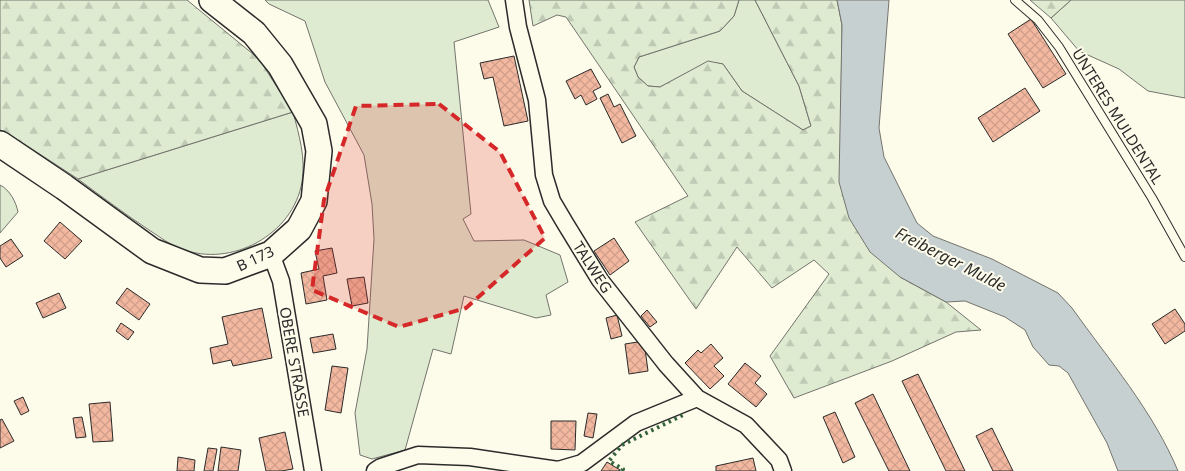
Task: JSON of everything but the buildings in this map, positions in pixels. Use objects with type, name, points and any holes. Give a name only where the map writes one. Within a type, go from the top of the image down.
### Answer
[{"type":"main road","name":"B 173","points":[[0,144],[64,187],[152,252],[200,270],[225,271],[271,254],[299,230],[314,200],[319,151],[314,124],[280,64],[254,34],[212,0]]},
{"type":"street","name":"TALWEG","points":[[514,0],[518,27],[537,100],[544,175],[552,201],[600,280],[697,398],[746,425],[779,460],[783,471]]},
{"type":"street","name":"OBERE STRASSE","points":[[271,254],[281,282],[313,471]]},
{"type":"street","points":[[375,471],[381,467],[418,456],[470,457],[558,470],[582,467],[636,423],[697,398]]},
{"type":"lane","name":"UNTERES MULDENTAL","points":[[1015,0],[1038,20],[1059,47],[1152,198],[1185,257]]},
{"type":"highlighted area","points":[[439,104],[500,152],[545,238],[466,308],[399,327],[312,290],[324,200],[356,106]]},
{"type":"green space","points":[[0,0],[187,0],[259,59],[293,112],[78,179],[0,130]]},
{"type":"green space","points":[[265,0],[488,0],[499,27],[454,42],[471,214],[463,219],[474,241],[524,240],[560,255],[568,282],[546,295],[551,315],[536,318],[464,296],[451,354],[433,349],[405,450],[372,459],[360,455],[355,413],[367,349],[374,239],[372,204],[364,155],[325,82],[305,21],[269,4]]},
{"type":"green space","points":[[529,0],[739,0],[734,16],[720,31],[639,57],[634,67],[638,77],[648,86],[660,87],[708,61],[723,64],[742,91],[803,130],[811,126],[799,86],[755,0],[837,0],[842,25],[841,109],[900,277],[946,302],[981,330],[956,332],[892,361],[794,398],[770,356],[829,274],[814,260],[772,288],[737,247],[696,309],[635,222],[688,196],[566,17],[557,15],[533,26]]},
{"type":"green space","points":[[739,0],[755,0],[799,86],[811,126],[803,130],[742,91],[723,64],[708,62],[660,87],[648,86],[638,77],[634,67],[639,57],[720,31],[734,16]]},
{"type":"green space","points":[[1030,0],[1071,0],[1051,18]]},
{"type":"green space","points":[[1071,0],[1185,0],[1185,98],[1148,91],[1119,69],[1079,51],[1051,18]]},
{"type":"green space","points":[[293,112],[298,129],[303,164],[302,182],[296,201],[286,218],[273,232],[257,243],[239,250],[220,254],[201,254],[182,249],[165,241],[78,179]]},
{"type":"green space","points":[[0,185],[12,197],[18,212],[0,233]]},
{"type":"water","name":"Freiberger Mulde","points":[[837,0],[889,0],[879,128],[884,157],[917,223],[933,236],[992,259],[1058,293],[1072,308],[1143,407],[1168,449],[1178,471],[1118,471],[1107,443],[1068,373],[1059,366],[1049,365],[1033,347],[1025,330],[1005,317],[965,301],[946,302],[900,277],[870,252],[849,218],[839,182],[842,25]]},
{"type":"hedge","points":[[622,471],[623,469],[609,461],[622,445],[683,415]]}]
